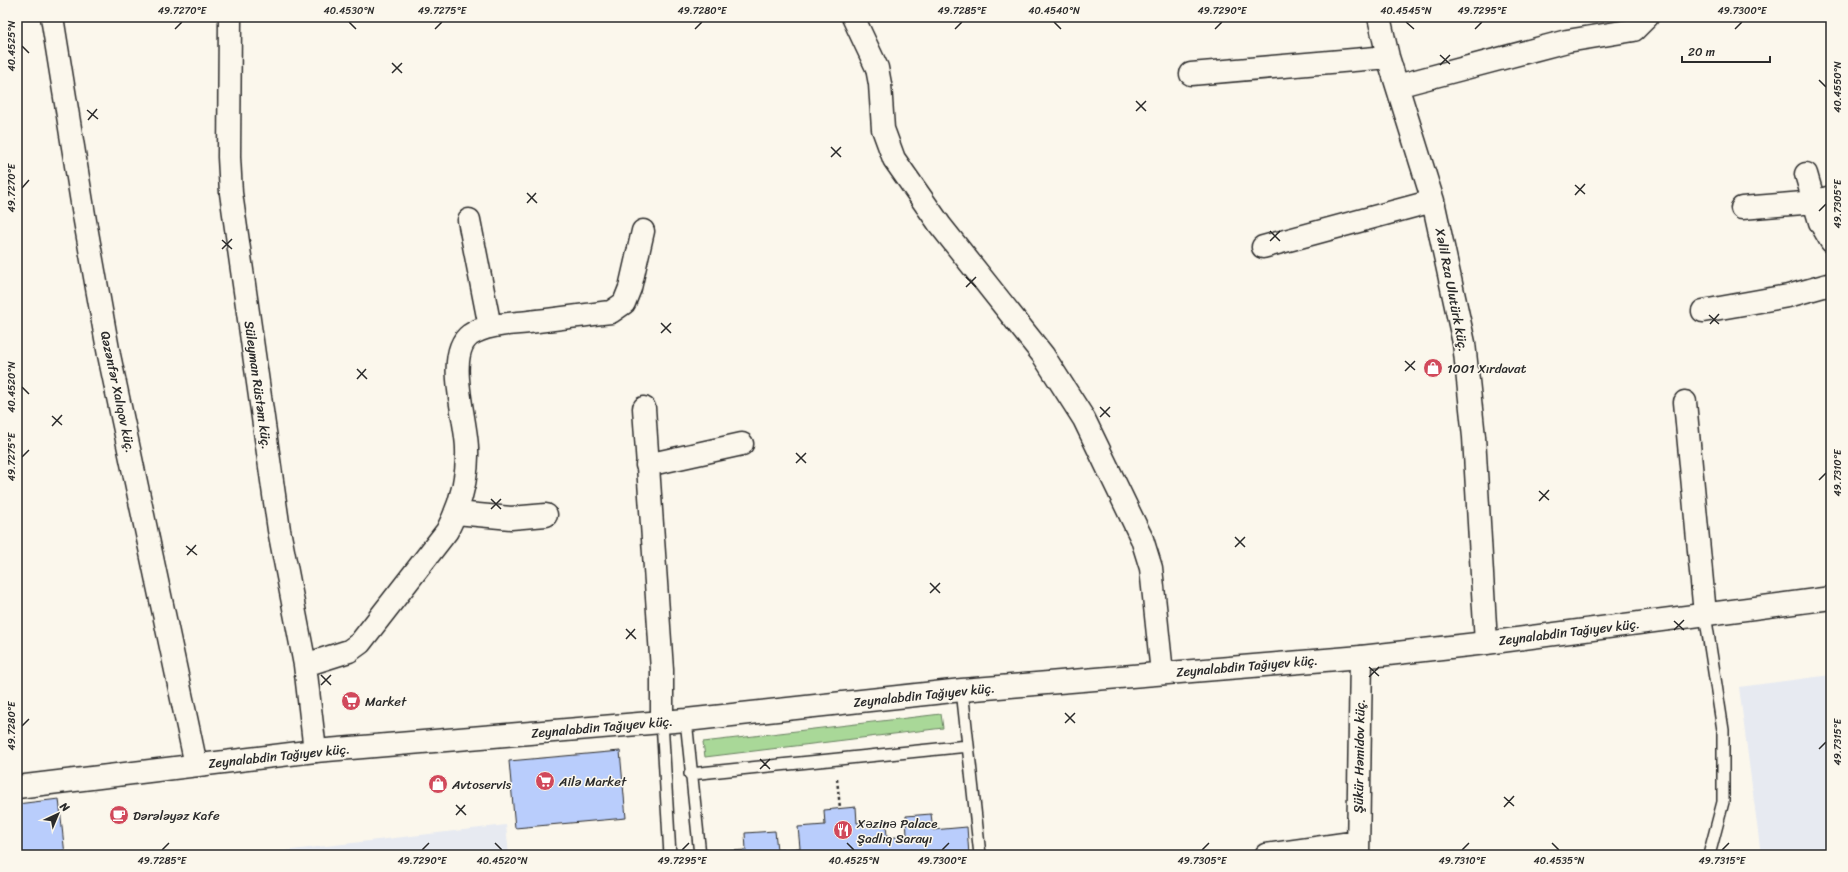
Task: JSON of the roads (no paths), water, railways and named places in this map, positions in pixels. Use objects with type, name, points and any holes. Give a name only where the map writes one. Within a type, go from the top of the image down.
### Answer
[{"type":"street","name":"Qəzənfər Xalıqov küç.","points":[[52,17],[85,221],[109,354],[196,765]]},
{"type":"street","name":"Süleyman Rüstəm küç.","points":[[230,17],[229,157],[231,193],[279,530],[305,665],[315,751]]},
{"type":"street","points":[[853,17],[877,68],[880,84],[882,129],[894,160],[940,225],[1043,355],[1084,419],[1142,539],[1151,568],[1162,673]]},
{"type":"street","name":"Xəlil Rza Ulutürk küç.","points":[[1379,17],[1396,86],[1433,201],[1464,343],[1474,437],[1486,643]]},
{"type":"street","points":[[1396,86],[1568,41],[1634,30],[1647,17]]},
{"type":"street","points":[[1191,74],[1388,57]]},
{"type":"street","points":[[1806,174],[1823,200],[1820,222],[1831,241]]},
{"type":"street","points":[[1742,208],[1823,200]]},
{"type":"street","points":[[1263,247],[1433,201]]},
{"type":"street","points":[[469,220],[490,327]]},
{"type":"street","points":[[305,665],[349,651],[360,643],[447,531],[456,513],[465,483],[467,449],[457,365],[460,349],[470,335],[490,327],[611,312],[624,303],[630,288],[643,230]]},
{"type":"street","points":[[1703,312],[1788,296],[1831,284]]},
{"type":"street","points":[[1685,402],[1705,614]]},
{"type":"street","points":[[644,408],[662,670],[662,721]]},
{"type":"street","points":[[647,465],[742,444]]},
{"type":"street","points":[[456,513],[511,518],[546,515]]},
{"type":"street","name":"Zeynalabdin Tağıyev küç.","points":[[17,787],[315,751],[686,720],[962,690],[1361,657],[1486,643],[1831,598]]},
{"type":"street","name":"Şükür Həmidov küç.","points":[[1358,849],[1361,657]]},
{"type":"street","points":[[1266,855],[1358,849]]},
{"type":"lane","points":[[1705,614],[1723,730],[1723,802],[1709,855]]},
{"type":"lane","points":[[962,690],[980,855]]},
{"type":"lane","points":[[686,720],[690,774],[700,855]]},
{"type":"lane","points":[[662,721],[670,855]]},
{"type":"lane","points":[[690,774],[968,746]]},
{"type":"place","name":"1001 Xırdavat","points":[[1433,368]]},
{"type":"place","name":"Market","points":[[351,701]]},
{"type":"place","name":"Ailə Market","points":[[545,781]]},
{"type":"place","name":"Avtoservis","points":[[438,784]]},
{"type":"place","name":"Dərələyəz Kafe","points":[[119,815]]},
{"type":"place","name":"Xәzinә Palace Şadlıq Sarayı","points":[[843,830]]}]
